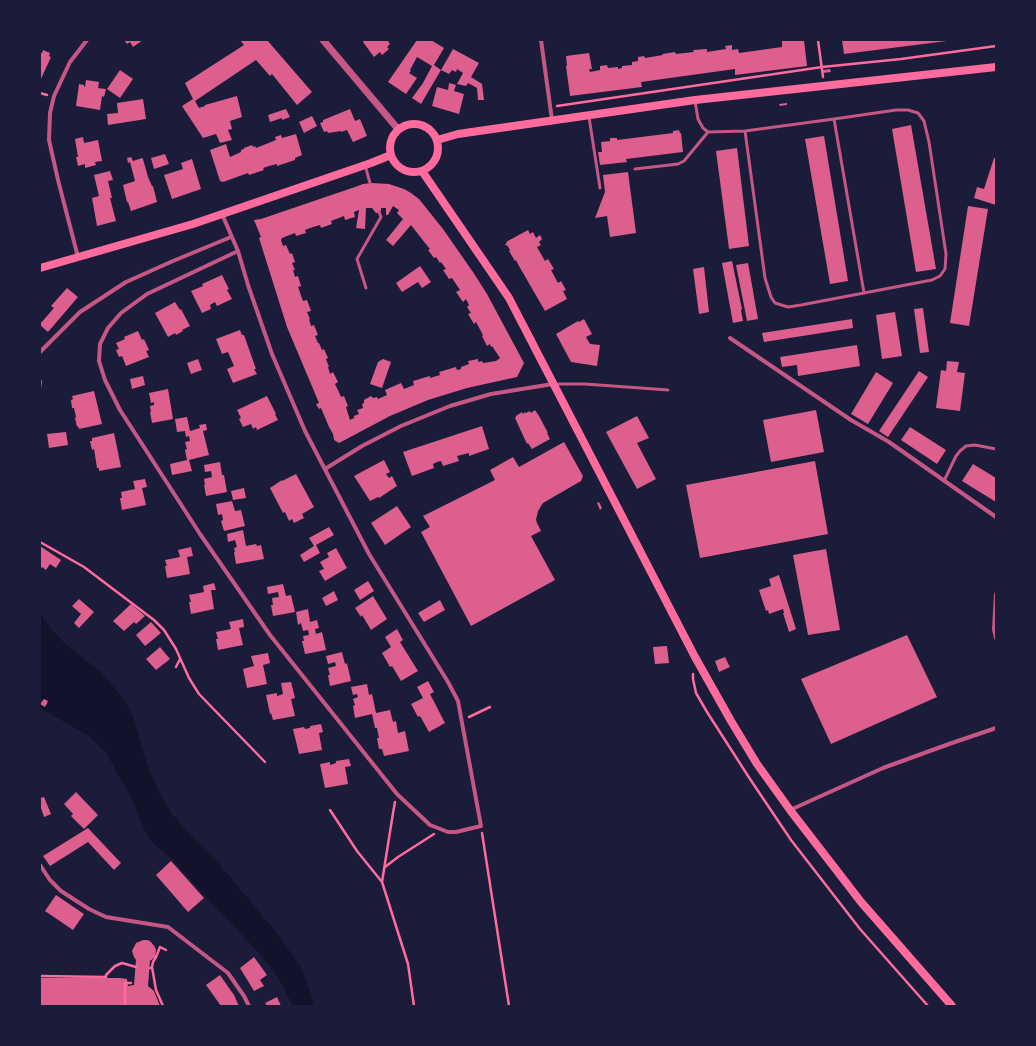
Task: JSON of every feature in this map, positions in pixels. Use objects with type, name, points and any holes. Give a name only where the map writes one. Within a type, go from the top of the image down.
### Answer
[{"type":"main road","points":[[437,140],[458,134],[695,100],[996,67]]},
{"type":"main road","points":[[413,123],[428,127],[434,133],[437,140],[439,147],[438,155],[429,167],[422,171],[407,171],[400,168],[394,162],[391,155],[390,141],[398,129],[405,125],[413,123]]},
{"type":"main road","points":[[40,268],[175,230],[391,155]]},
{"type":"main road","points":[[422,171],[509,298],[695,657],[753,758],[790,810],[861,902],[952,1006]]},
{"type":"street","points":[[78,258],[49,140],[50,113],[54,96],[70,62],[87,40]]},
{"type":"street","points":[[323,40],[398,129]]},
{"type":"street","points":[[541,40],[552,120]]},
{"type":"street","points":[[222,214],[238,251],[272,354],[305,431],[369,554],[448,682],[458,701],[481,826],[456,832],[448,832],[430,825],[397,794],[270,635],[196,528],[120,410],[105,380],[99,361],[100,344],[108,328],[121,313],[147,294],[238,251]]},
{"type":"street","points":[[40,352],[80,312],[126,282],[231,237]]},
{"type":"street","points":[[730,338],[851,420],[889,442],[996,517]]},
{"type":"street","points":[[325,469],[362,446],[401,426],[450,406],[491,394],[553,384]]},
{"type":"street","points":[[996,594],[994,629],[996,638]]},
{"type":"street","points":[[790,810],[883,768],[996,728]]},
{"type":"street","points":[[40,865],[50,880],[61,891],[89,909],[106,917],[168,927],[228,973],[249,1006]]},
{"type":"lane","points":[[695,100],[698,119],[703,128],[708,132],[745,131],[896,110],[908,110],[918,113],[924,121],[929,142],[946,254],[945,269],[940,276],[932,280],[801,305],[788,307],[775,303],[771,297],[765,278],[745,131]]},
{"type":"lane","points":[[589,115],[600,188]]},
{"type":"lane","points":[[834,119],[864,293]]},
{"type":"lane","points":[[635,169],[684,162],[708,132]]},
{"type":"lane","points":[[364,165],[370,183]]},
{"type":"lane","points":[[366,288],[357,259],[381,217],[379,212]]},
{"type":"lane","points":[[553,384],[585,384],[668,390]]},
{"type":"lane","points":[[944,481],[956,456],[966,446],[975,445],[996,449]]},
{"type":"path","points":[[818,40],[822,67]]},
{"type":"path","points":[[550,107],[822,67],[901,59],[996,46]]},
{"type":"path","points":[[40,542],[84,567],[154,620],[164,630],[176,649],[189,678],[199,694],[265,762]]},
{"type":"path","points":[[695,657],[693,679],[696,693],[750,779],[791,840],[860,928],[928,1006]]},
{"type":"path","points":[[176,667],[180,659]]},
{"type":"path","points":[[462,721],[490,707]]},
{"type":"path","points":[[382,882],[392,813],[397,794]]},
{"type":"path","points":[[330,810],[357,851],[382,882],[408,964],[414,1006]]},
{"type":"path","points":[[481,826],[510,1006]]},
{"type":"path","points":[[384,868],[432,835],[443,830]]},
{"type":"path","points":[[163,1006],[156,990],[151,967],[160,947],[166,950]]},
{"type":"path","points":[[40,976],[106,977],[106,975],[115,966],[122,963],[136,967]]},
{"type":"path","points":[[125,1006],[125,983],[131,983]]},
{"type":"shaded area","points":[[40,613],[52,630],[66,645],[101,672],[126,702],[134,719],[149,770],[159,792],[172,814],[220,865],[275,931],[301,967],[314,1006],[293,1006],[278,977],[259,953],[173,860],[156,846],[147,835],[132,800],[107,754],[89,736],[40,708]]},
{"type":"building","points":[[124,40],[143,40],[133,47],[130,42],[127,44]]},
{"type":"building","points":[[240,40],[267,40],[312,92],[297,105],[272,74],[270,76],[256,60],[195,101],[199,108],[237,96],[242,117],[230,121],[232,129],[228,130],[232,140],[220,143],[216,134],[203,138],[182,106],[193,99],[185,83],[244,45]]},
{"type":"building","points":[[364,40],[389,40],[388,41],[390,44],[387,47],[389,49],[382,55],[380,52],[374,57],[363,42]]},
{"type":"building","points":[[417,40],[431,40],[444,48],[434,65],[441,70],[421,104],[412,98],[423,83],[432,66],[417,57],[409,73],[417,78],[406,94],[388,82]]},
{"type":"building","points":[[782,40],[804,40],[807,66],[735,75],[735,69],[641,82],[642,87],[570,96],[566,56],[589,53],[592,69],[589,69],[590,72],[600,70],[600,66],[607,65],[608,68],[622,68],[622,66],[632,65],[632,62],[638,61],[638,57],[644,56],[645,58],[675,52],[676,54],[694,52],[693,50],[707,49],[707,52],[726,49],[725,46],[732,45],[732,50],[738,49],[739,53],[782,47]]},
{"type":"building","points":[[842,40],[947,40],[947,41],[844,54]]},
{"type":"building","points":[[453,49],[479,63],[471,77],[482,84],[484,100],[478,100],[477,88],[468,83],[466,86],[457,84],[463,73],[457,69],[456,72],[452,70],[449,74],[441,70]]},
{"type":"building","points":[[43,50],[50,53],[49,56],[51,57],[40,81],[40,52],[42,53]]},
{"type":"building","points":[[830,69],[831,72],[823,73],[823,70]]},
{"type":"building","points":[[120,70],[133,79],[120,98],[107,89]]},
{"type":"building","points":[[86,80],[99,82],[98,88],[106,89],[104,97],[102,96],[100,110],[76,106],[79,84],[84,85],[85,87]]},
{"type":"building","points":[[449,83],[456,85],[454,91],[464,94],[459,114],[432,106],[437,87],[448,90]]},
{"type":"building","points":[[143,99],[146,119],[108,125],[107,114],[118,113],[117,103]]},
{"type":"building","points":[[787,103],[787,105],[780,106],[779,104]]},
{"type":"building","points":[[286,109],[290,117],[270,122],[268,115]]},
{"type":"building","points":[[350,109],[355,121],[360,119],[367,136],[353,142],[347,130],[341,132],[324,132],[320,123],[323,122],[323,120]]},
{"type":"building","points":[[312,116],[317,126],[304,133],[299,122]]},
{"type":"building","points":[[911,125],[936,269],[916,272],[892,129]]},
{"type":"building","points":[[679,130],[681,133],[683,152],[626,159],[627,162],[600,165],[598,152],[602,152],[601,142],[610,141],[610,138],[617,138],[617,140],[673,133],[673,131]]},
{"type":"building","points":[[296,134],[302,155],[295,158],[295,160],[277,166],[277,164],[269,166],[263,168],[264,170],[249,175],[248,173],[223,182],[220,181],[210,150],[226,144],[230,157],[252,145],[256,148],[276,140],[275,137],[281,135],[282,138]]},
{"type":"building","points":[[824,136],[848,281],[830,284],[805,139]]},
{"type":"building","points":[[83,137],[84,143],[98,140],[102,161],[95,162],[96,165],[85,168],[85,164],[78,166],[76,157],[78,157],[75,139]]},
{"type":"building","points":[[737,148],[749,246],[729,249],[716,151]]},
{"type":"building","points":[[165,154],[169,164],[154,169],[151,158]]},
{"type":"building","points":[[131,157],[133,161],[143,159],[157,202],[131,211],[123,185],[135,181],[130,162],[128,163],[127,158]]},
{"type":"building","points":[[994,158],[996,158],[996,205],[974,198],[977,187],[984,189]]},
{"type":"building","points":[[192,159],[201,189],[172,199],[164,175],[183,169],[181,163]]},
{"type":"building","points":[[110,171],[113,180],[108,181],[112,198],[110,198],[116,221],[97,226],[92,198],[99,196],[94,175]]},
{"type":"building","points":[[628,172],[636,233],[610,237],[607,216],[595,218],[605,192],[603,175]]},
{"type":"building","points":[[363,184],[389,184],[404,189],[419,199],[443,229],[473,272],[487,294],[524,363],[517,377],[467,388],[428,400],[390,416],[339,443],[334,440],[333,434],[321,408],[319,409],[316,404],[319,403],[287,327],[259,238],[261,237],[254,220],[261,219]],"holes":[[[393,206],[399,210],[397,213],[403,219],[386,240],[393,246],[411,225],[430,249],[428,250],[434,258],[436,257],[446,269],[443,270],[449,279],[452,278],[460,290],[456,292],[463,302],[466,299],[469,305],[467,307],[471,313],[468,314],[474,324],[476,322],[487,346],[490,344],[500,358],[496,361],[483,363],[482,361],[478,362],[478,359],[468,361],[469,364],[461,367],[461,369],[457,370],[456,367],[439,372],[440,375],[413,381],[414,385],[404,389],[401,383],[385,390],[387,395],[378,399],[377,397],[373,398],[371,396],[364,400],[364,403],[362,404],[363,408],[357,410],[359,414],[350,420],[346,407],[348,406],[344,396],[341,397],[335,384],[338,382],[333,372],[330,374],[326,359],[328,358],[315,336],[318,335],[314,325],[311,326],[307,312],[311,311],[307,300],[303,301],[298,287],[301,286],[298,276],[295,277],[293,270],[295,270],[292,263],[295,262],[292,253],[290,254],[286,245],[283,246],[281,240],[282,238],[295,233],[296,236],[306,233],[305,230],[313,227],[320,225],[321,228],[332,224],[331,221],[344,216],[345,220],[355,217],[354,212],[359,210],[356,228],[365,229],[366,208],[372,208],[376,213],[381,211],[381,208],[386,208],[386,215],[388,215]]]},
{"type":"building","points":[[968,206],[988,209],[969,326],[950,323]]},
{"type":"building","points":[[528,230],[530,234],[533,232],[536,238],[540,235],[542,239],[539,242],[541,245],[537,247],[545,261],[548,259],[554,269],[551,270],[558,283],[561,281],[566,290],[563,291],[567,299],[545,311],[516,260],[515,261],[509,251],[510,250],[505,244]]},
{"type":"building","points":[[732,261],[743,321],[733,323],[722,263]]},
{"type":"building","points":[[748,263],[758,319],[747,321],[736,265]]},
{"type":"building","points":[[420,266],[431,282],[422,288],[418,282],[402,292],[396,283]]},
{"type":"building","points":[[704,267],[709,312],[699,314],[693,269]]},
{"type":"building","points":[[222,275],[232,299],[217,306],[215,302],[210,305],[211,309],[202,313],[191,291]]},
{"type":"building","points":[[67,288],[78,297],[48,332],[40,324],[54,308],[51,306]]},
{"type":"building","points":[[175,302],[180,310],[181,309],[190,326],[176,335],[175,333],[168,337],[155,313]]},
{"type":"building","points":[[923,308],[929,352],[920,353],[914,309]]},
{"type":"building","points":[[895,312],[902,356],[882,359],[876,315]]},
{"type":"building","points":[[584,319],[592,334],[586,337],[590,344],[600,345],[597,366],[571,362],[556,334]]},
{"type":"building","points":[[852,319],[853,328],[764,342],[762,333]]},
{"type":"building","points":[[240,330],[242,335],[244,335],[256,369],[254,369],[257,374],[233,383],[227,369],[234,366],[228,352],[222,354],[216,339]]},
{"type":"building","points":[[138,331],[149,350],[146,351],[149,357],[126,366],[122,356],[119,357],[116,350],[119,349],[116,343],[125,339],[124,337]]},
{"type":"building","points":[[857,345],[860,366],[798,376],[797,365],[782,367],[780,357]]},
{"type":"building","points":[[198,359],[202,370],[191,374],[187,363]]},
{"type":"building","points":[[383,359],[391,362],[382,388],[370,384],[378,362]]},
{"type":"building","points":[[947,361],[959,362],[957,372],[965,373],[960,411],[936,408],[941,370],[946,371]]},
{"type":"building","points":[[919,371],[928,377],[888,437],[879,431]]},
{"type":"building","points":[[876,372],[893,383],[868,424],[851,414]]},
{"type":"building","points":[[143,376],[145,385],[132,389],[130,379]]},
{"type":"building","points":[[40,378],[42,381],[41,389],[40,389]]},
{"type":"building","points":[[168,389],[173,419],[152,423],[150,406],[154,405],[154,402],[151,403],[149,393]]},
{"type":"building","points":[[94,391],[102,424],[79,429],[78,426],[77,427],[74,408],[72,408],[72,396]]},
{"type":"building","points":[[267,396],[278,420],[257,430],[256,427],[253,429],[251,424],[243,427],[237,410]]},
{"type":"building","points":[[535,410],[550,439],[532,449],[528,443],[527,444],[515,418],[522,412],[523,414],[530,411],[531,413]]},
{"type":"building","points":[[816,410],[824,452],[771,462],[763,420]]},
{"type":"building","points":[[637,416],[649,438],[637,443],[656,479],[637,489],[606,432]]},
{"type":"building","points":[[187,417],[190,431],[200,428],[199,425],[206,424],[207,430],[203,431],[209,455],[189,460],[192,471],[172,475],[170,464],[187,460],[185,450],[187,449],[185,442],[190,441],[189,436],[186,437],[185,431],[177,432],[175,419]]},
{"type":"building","points":[[482,426],[489,449],[469,456],[469,453],[457,456],[459,461],[443,466],[441,461],[437,462],[433,464],[434,468],[412,476],[403,452]]},
{"type":"building","points":[[910,427],[946,450],[937,464],[901,440]]},
{"type":"building","points":[[66,432],[68,445],[49,448],[47,434]]},
{"type":"building","points":[[114,433],[121,467],[99,471],[99,468],[97,468],[94,449],[92,450],[90,441],[92,441],[92,438]]},
{"type":"building","points":[[564,442],[583,476],[581,481],[543,503],[538,511],[536,520],[541,531],[531,536],[555,580],[471,626],[421,532],[430,527],[423,516],[495,480],[490,470],[513,457],[519,467]]},
{"type":"building","points":[[384,460],[390,472],[386,474],[389,478],[392,476],[397,486],[379,498],[378,497],[370,501],[354,476]]},
{"type":"building","points":[[815,461],[828,534],[700,558],[686,485]]},
{"type":"building","points":[[220,462],[227,492],[206,496],[204,479],[212,477],[211,471],[205,472],[204,465]]},
{"type":"building","points":[[973,464],[996,478],[996,502],[962,481]]},
{"type":"building","points":[[296,474],[314,507],[302,514],[304,518],[294,523],[292,519],[289,521],[285,512],[283,513],[270,488],[282,480]]},
{"type":"building","points":[[145,479],[147,487],[142,488],[146,505],[122,510],[120,498],[122,498],[121,492],[135,489],[133,481]]},
{"type":"building","points":[[244,488],[246,498],[233,500],[231,491]]},
{"type":"building","points":[[232,501],[235,511],[241,510],[245,526],[224,531],[221,521],[223,520],[222,514],[218,515],[216,504]]},
{"type":"building","points":[[599,502],[602,508],[600,510],[597,503]]},
{"type":"building","points":[[397,506],[411,527],[385,545],[371,523]]},
{"type":"building","points":[[329,527],[334,535],[316,545],[320,553],[304,562],[300,555],[314,546],[309,538]]},
{"type":"building","points":[[243,530],[246,546],[256,544],[257,546],[261,545],[264,559],[236,564],[234,548],[237,547],[235,540],[228,542],[227,534]]},
{"type":"building","points":[[40,546],[61,560],[56,568],[50,564],[46,570],[42,567],[40,570]]},
{"type":"building","points":[[191,547],[193,556],[187,557],[190,574],[167,578],[165,566],[167,566],[165,560],[180,557],[178,550]]},
{"type":"building","points":[[336,548],[347,568],[325,581],[319,571],[324,569],[320,562],[329,557],[327,553]]},
{"type":"building","points":[[826,549],[840,630],[808,635],[793,555]]},
{"type":"building","points":[[779,575],[796,629],[789,632],[783,609],[769,614],[768,610],[766,611],[759,590],[771,586],[769,579]]},
{"type":"building","points":[[368,581],[374,591],[360,600],[354,590]]},
{"type":"building","points":[[214,583],[216,590],[211,590],[214,609],[191,614],[189,602],[191,602],[189,595],[204,592],[203,586]]},
{"type":"building","points":[[283,584],[286,596],[291,595],[295,612],[273,616],[271,605],[273,605],[272,598],[279,597],[278,592],[268,594],[267,587]]},
{"type":"building","points":[[334,591],[338,600],[326,606],[322,598]]},
{"type":"building","points":[[373,596],[387,619],[371,630],[362,615],[361,617],[355,608]]},
{"type":"building","points":[[79,599],[94,612],[79,628],[74,623],[81,614],[72,606]]},
{"type":"building","points":[[440,600],[445,610],[424,622],[418,613]]},
{"type":"building","points":[[131,604],[145,616],[136,624],[134,622],[124,631],[113,621]]},
{"type":"building","points":[[308,609],[310,622],[317,620],[319,628],[315,629],[316,634],[322,632],[326,650],[305,654],[302,641],[304,641],[303,636],[309,635],[308,630],[303,631],[301,623],[298,625],[296,612]]},
{"type":"building","points":[[243,619],[244,627],[239,628],[243,645],[218,650],[216,639],[218,639],[216,632],[231,629],[229,622]]},
{"type":"building","points":[[151,622],[161,633],[145,646],[136,635]]},
{"type":"building","points":[[397,629],[403,640],[400,642],[418,671],[401,681],[392,666],[390,667],[382,653],[391,647],[385,637]]},
{"type":"building","points":[[907,635],[937,697],[831,744],[801,679]]},
{"type":"building","points":[[667,646],[669,663],[655,664],[653,647]]},
{"type":"building","points":[[160,647],[170,659],[156,670],[146,659]]},
{"type":"building","points":[[342,652],[345,664],[347,663],[351,681],[330,686],[328,675],[330,675],[328,668],[336,666],[335,662],[328,664],[326,656]]},
{"type":"building","points":[[268,653],[270,663],[263,665],[267,684],[247,688],[243,669],[254,666],[251,656]]},
{"type":"building","points":[[725,657],[730,667],[719,672],[715,661]]},
{"type":"building","points":[[428,681],[434,692],[430,694],[445,723],[429,732],[411,704],[423,698],[417,687]]},
{"type":"building","points":[[291,682],[295,698],[291,699],[295,716],[273,720],[271,713],[270,714],[266,695],[277,693],[277,696],[283,694],[281,683]]},
{"type":"building","points":[[367,684],[369,695],[372,694],[376,713],[390,710],[393,722],[396,721],[398,733],[405,731],[409,751],[384,756],[382,749],[379,749],[377,728],[375,728],[372,714],[355,718],[353,706],[355,705],[353,699],[358,697],[357,694],[353,695],[351,687]]},
{"type":"building","points":[[44,699],[48,701],[45,707],[40,704]]},
{"type":"building","points":[[321,724],[323,732],[319,733],[322,750],[299,754],[293,729],[304,727],[305,729],[310,728],[310,726]]},
{"type":"building","points":[[349,759],[351,766],[345,767],[348,784],[325,788],[320,764],[330,762],[330,765],[336,763],[336,761]]},
{"type":"building","points":[[76,792],[98,815],[84,829],[71,816],[73,814],[64,804]]},
{"type":"building","points":[[44,797],[51,814],[44,817],[40,805],[40,798]]},
{"type":"building","points":[[88,828],[121,863],[114,870],[88,842],[50,866],[43,856]]},
{"type":"building","points":[[171,861],[204,898],[188,912],[156,875]]},
{"type":"building","points":[[56,895],[84,914],[73,930],[45,911]]},
{"type":"building","points":[[143,940],[148,940],[151,942],[156,950],[155,957],[150,961],[148,986],[154,991],[160,1006],[40,1006],[40,978],[120,978],[127,979],[128,986],[134,985],[136,960],[132,951],[136,943]]},
{"type":"building","points":[[254,957],[267,975],[260,980],[264,986],[254,991],[240,968]]},
{"type":"building","points":[[220,975],[234,995],[239,1006],[221,1006],[206,985]]},
{"type":"building","points":[[277,997],[281,1006],[267,1006],[265,1003]]}]
